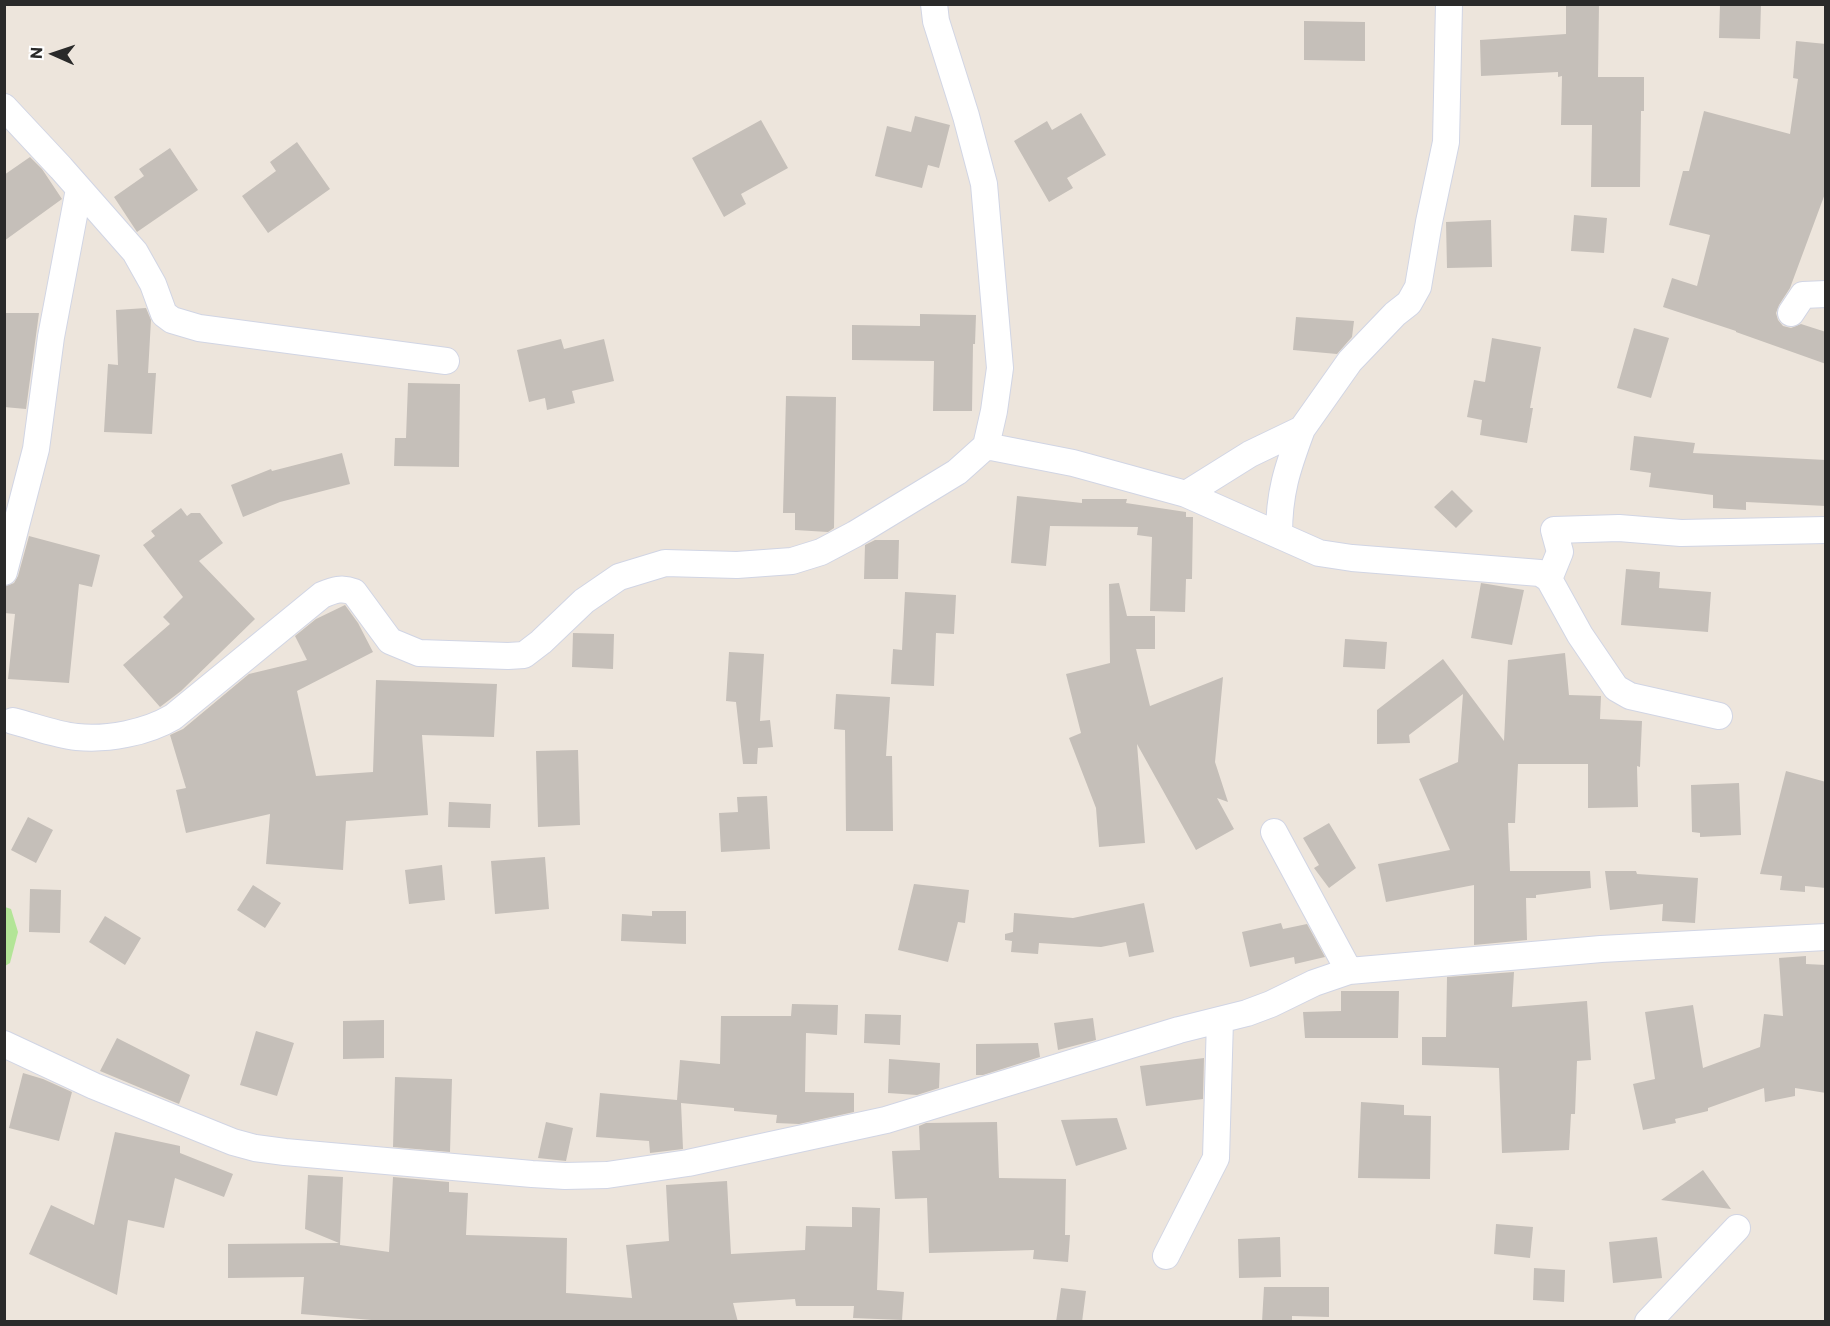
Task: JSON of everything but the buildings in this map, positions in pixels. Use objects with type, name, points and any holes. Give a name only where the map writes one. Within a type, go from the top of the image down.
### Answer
[{"type":"street","points":[[7,719],[87,738],[132,734],[164,722],[322,595],[335,590],[345,589],[354,592],[390,641],[419,653],[524,655],[584,601],[619,576],[665,563],[737,566],[792,561],[821,552],[855,534],[957,472],[986,446],[1000,368],[984,184],[966,116],[936,21],[934,4]]},
{"type":"street","points":[[1279,535],[1282,491],[1302,429],[1350,361],[1395,314],[1409,303],[1418,287],[1446,142],[1449,4]]},
{"type":"street","points":[[4,107],[135,252],[153,284],[164,314],[172,320],[200,328],[446,361]]},
{"type":"street","points":[[4,572],[36,449],[52,325],[79,189]]},
{"type":"street","points":[[1791,313],[1803,295],[1826,294]]},
{"type":"street","points":[[1186,494],[1250,454],[1302,429]]},
{"type":"street","points":[[986,446],[1073,463],[1186,494],[1319,553],[1352,558],[1540,573],[1550,579],[1580,635],[1616,688],[1630,696],[1719,716]]},
{"type":"street","points":[[1550,579],[1560,552],[1554,530],[1619,528],[1681,533],[1826,530]]},
{"type":"street","points":[[1274,832],[1349,971]]},
{"type":"street","points":[[4,1044],[94,1086],[233,1142],[255,1148],[532,1174],[607,1175],[688,1163],[886,1120],[1179,1030],[1255,1010],[1314,983],[1349,971],[1601,949],[1826,937]]},
{"type":"street","points":[[1166,1256],[1216,1158],[1220,1020]]},
{"type":"street","points":[[1648,1322],[1737,1228]]},
{"type":"green space","points":[[5,907],[11,909],[18,932],[10,963],[5,966]]}]
